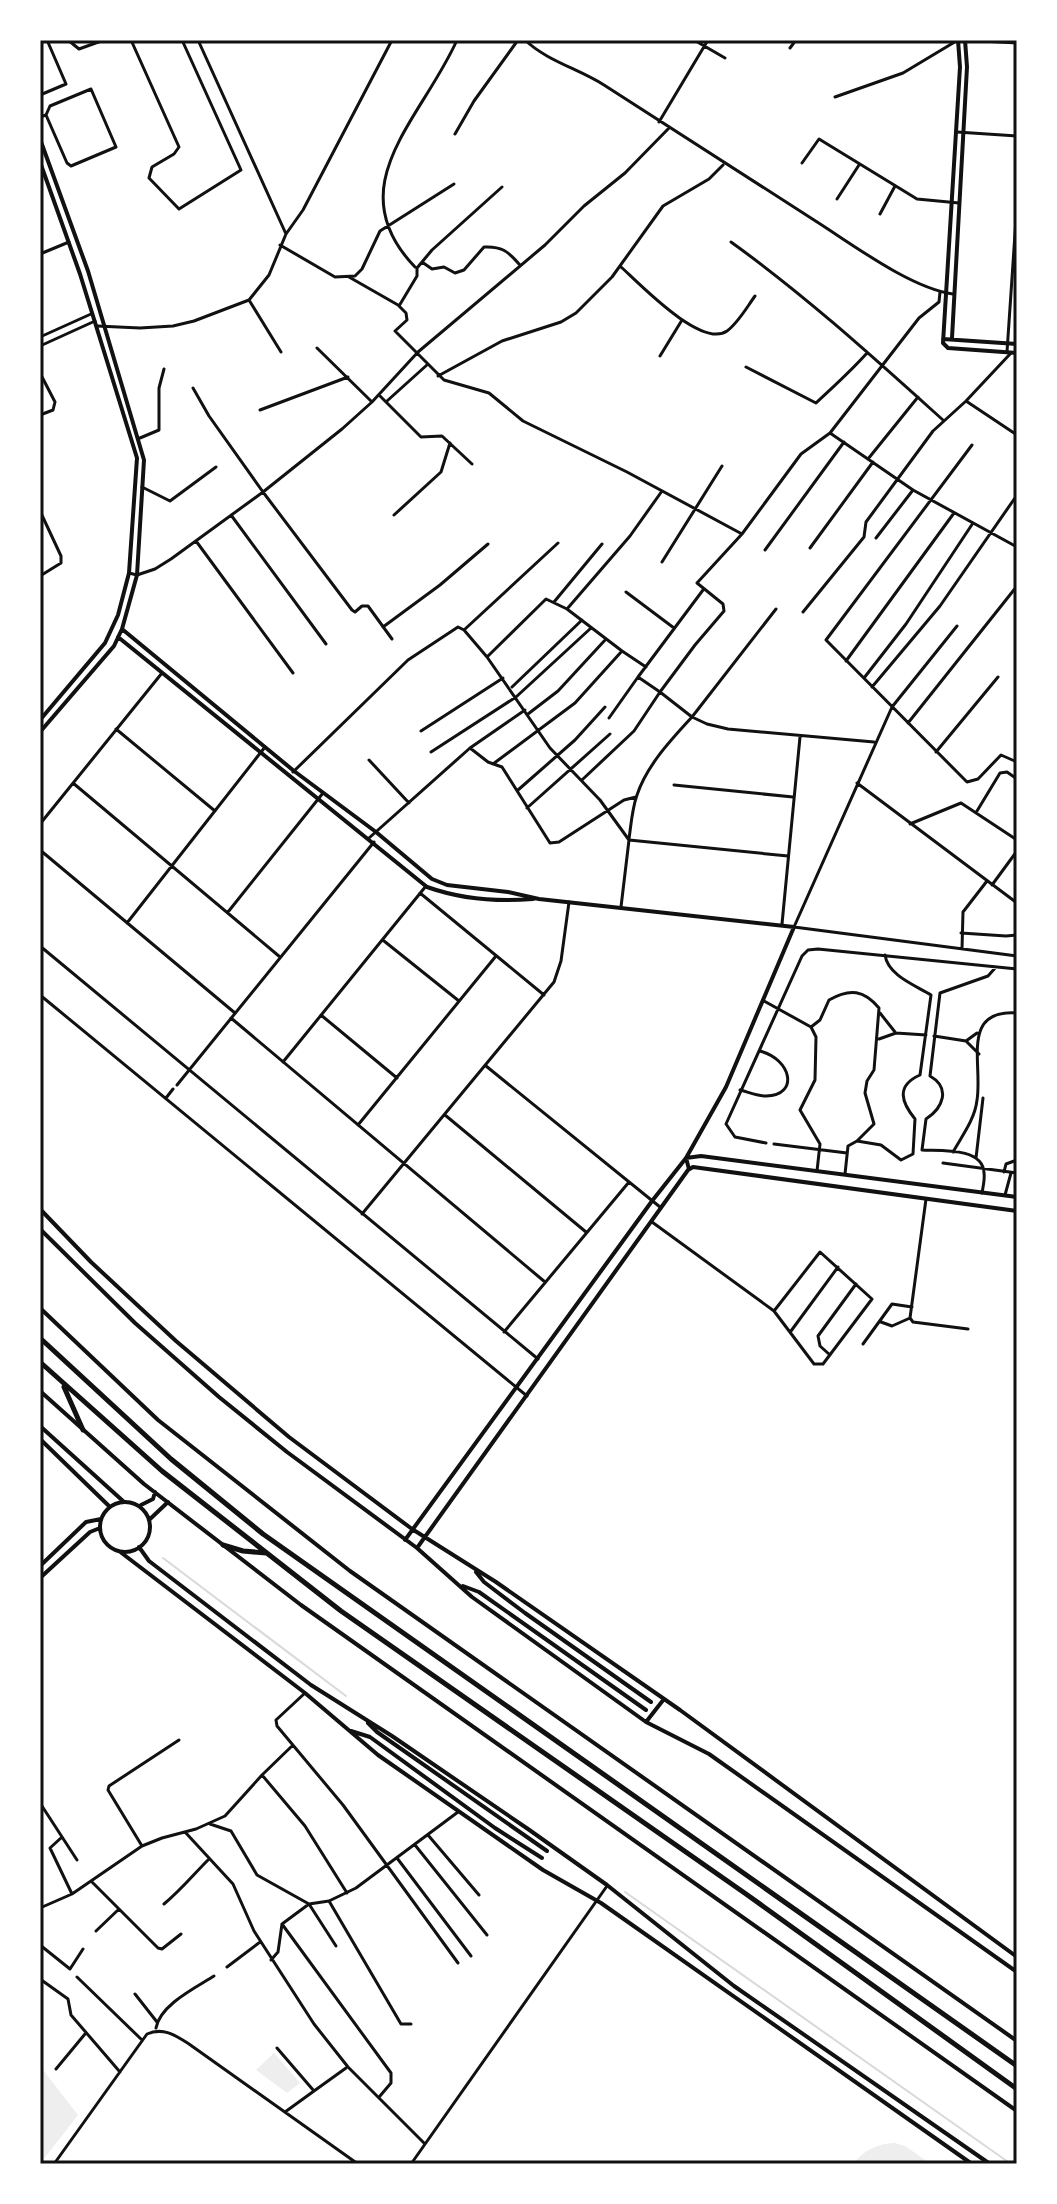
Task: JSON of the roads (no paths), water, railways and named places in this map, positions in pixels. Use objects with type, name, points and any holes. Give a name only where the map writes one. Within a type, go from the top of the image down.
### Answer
[{"type":"highway","points":[[40,1338],[171,1459],[263,1534],[1017,2066]]},
{"type":"highway","points":[[40,1362],[162,1471],[341,1611],[1017,2089]]},
{"type":"highway","points":[[62,1383],[83,1430]]},
{"type":"highway","points":[[223,1545],[267,1553]]},
{"type":"street","points":[[40,95],[63,86],[66,81],[47,40]]},
{"type":"street","points":[[68,40],[79,49],[104,40]]},
{"type":"street","points":[[131,40],[179,147],[174,154],[152,167],[149,178],[179,209],[241,170],[182,40]]},
{"type":"street","points":[[198,40],[286,234]]},
{"type":"street","points":[[40,346],[96,323],[105,327],[173,326],[249,300],[269,275],[280,245],[303,210],[392,40]]},
{"type":"street","points":[[417,268],[395,243],[386,226],[381,193],[389,164],[457,40]]},
{"type":"street","points":[[455,134],[474,101],[518,40]]},
{"type":"street","points":[[525,40],[549,58],[605,86],[723,164],[902,275],[953,294]]},
{"type":"street","points":[[694,40],[725,58]]},
{"type":"street","points":[[659,122],[708,40]]},
{"type":"street","points":[[790,48],[796,40]]},
{"type":"street","points":[[942,40],[946,47]]},
{"type":"street","points":[[835,97],[903,73],[958,40],[960,67],[943,292],[943,339],[948,348],[1012,353]]},
{"type":"street","points":[[952,338],[967,67],[965,40],[1017,43]]},
{"type":"street","points":[[40,117],[46,115],[50,106],[91,89],[116,147],[71,166],[46,115]]},
{"type":"street","points":[[129,573],[137,575],[155,569],[263,492],[372,402],[418,352],[625,173],[669,128]]},
{"type":"street","points":[[956,131],[1017,136]]},
{"type":"street","points":[[40,139],[84,260],[140,438],[144,460],[137,575],[122,629],[114,646],[40,732]]},
{"type":"street","points":[[802,163],[819,139],[895,186],[926,201],[959,203]]},
{"type":"street","points":[[40,162],[93,313],[137,458],[129,573],[118,615],[105,643],[40,720]]},
{"type":"street","points":[[438,376],[502,341],[561,322],[576,313],[620,266],[663,206],[709,179],[723,164]]},
{"type":"street","points":[[837,199],[859,165]]},
{"type":"street","points":[[280,245],[335,277],[355,276],[362,269],[376,237],[386,226],[454,184]]},
{"type":"street","points":[[880,214],[895,186]]},
{"type":"street","points":[[399,306],[422,262],[502,187]]},
{"type":"street","points":[[1012,353],[1007,344],[1017,204]]},
{"type":"street","points":[[40,254],[69,242]]},
{"type":"street","points":[[731,242],[780,277],[943,420]]},
{"type":"street","points":[[422,262],[432,269],[444,267],[455,273],[464,270],[484,247],[498,246],[509,252],[520,265]]},
{"type":"street","points":[[620,266],[682,320],[713,333],[725,332],[755,296]]},
{"type":"street","points":[[349,277],[406,313],[407,320],[395,331],[438,376],[489,393],[523,421],[742,534]]},
{"type":"street","points":[[582,780],[634,731],[695,645],[724,611],[723,604],[697,583],[699,579],[742,534],[801,454],[830,433],[919,318],[939,302],[943,292]]},
{"type":"street","points":[[249,300],[281,352]]},
{"type":"street","points":[[40,337],[93,313]]},
{"type":"street","points":[[660,356],[682,320]]},
{"type":"street","points":[[943,339],[1017,344]]},
{"type":"street","points":[[317,348],[372,402]]},
{"type":"street","points":[[746,367],[816,403],[828,390],[841,383],[867,353]]},
{"type":"street","points":[[803,612],[864,537],[866,522],[943,420],[1012,353]]},
{"type":"street","points":[[387,401],[428,364]]},
{"type":"street","points":[[140,438],[159,430],[159,388],[164,369]]},
{"type":"street","points":[[40,373],[55,402],[53,410],[40,415]]},
{"type":"street","points":[[260,410],[348,377]]},
{"type":"street","points":[[193,388],[263,492],[352,610],[368,606],[392,639]]},
{"type":"street","points":[[379,395],[421,437],[437,434],[472,464]]},
{"type":"street","points":[[868,459],[918,397]]},
{"type":"street","points":[[966,401],[1017,435]]},
{"type":"street","points":[[830,433],[913,490],[1017,547]]},
{"type":"street","points":[[765,550],[844,442]]},
{"type":"street","points":[[394,515],[441,472],[450,443]]},
{"type":"street","points":[[972,445],[827,636],[827,644],[967,782],[978,779],[1001,755],[1017,762]]},
{"type":"street","points":[[810,548],[873,462]]},
{"type":"street","points":[[662,562],[722,466]]},
{"type":"street","points":[[142,487],[170,501],[216,467]]},
{"type":"street","points":[[876,538],[913,490]]},
{"type":"street","points":[[567,609],[630,536],[662,491]]},
{"type":"street","points":[[872,687],[940,606],[1017,495]]},
{"type":"street","points":[[40,511],[61,556],[61,563],[40,576]]},
{"type":"street","points":[[846,661],[955,512]]},
{"type":"street","points":[[231,515],[326,644]]},
{"type":"street","points":[[864,678],[906,624],[973,523]]},
{"type":"street","points":[[196,541],[293,673]]},
{"type":"street","points":[[464,630],[558,543]]},
{"type":"street","points":[[383,627],[488,544]]},
{"type":"street","points":[[554,602],[602,544]]},
{"type":"street","points":[[908,723],[1017,586]]},
{"type":"street","points":[[609,718],[703,590]]},
{"type":"street","points":[[626,592],[674,628]]},
{"type":"street","points":[[487,657],[546,599],[567,609],[646,667]]},
{"type":"street","points":[[621,907],[636,797],[663,751],[776,609]]},
{"type":"street","points":[[511,688],[582,620]]},
{"type":"street","points":[[405,1540],[686,1158],[726,1087],[874,742],[892,707],[957,626]]},
{"type":"street","points":[[288,777],[408,660],[455,628],[464,630],[487,657],[558,756],[582,780],[629,840],[788,856]]},
{"type":"street","points":[[431,752],[516,697],[591,628]]},
{"type":"street","points":[[122,629],[294,771],[376,832],[432,879],[447,885],[539,899],[782,924],[1017,956]]},
{"type":"street","points":[[118,637],[426,886],[468,897],[508,901],[539,899]]},
{"type":"street","points":[[177,1085],[376,832],[470,748],[558,691],[606,639]]},
{"type":"street","points":[[493,764],[575,703],[622,651]]},
{"type":"street","points":[[40,824],[162,673]]},
{"type":"street","points":[[638,677],[692,717],[707,724],[800,737],[874,742]]},
{"type":"street","points":[[936,752],[998,677]]},
{"type":"street","points":[[421,731],[503,678]]},
{"type":"street","points":[[517,792],[558,756],[605,707]]},
{"type":"street","points":[[116,729],[215,811]]},
{"type":"street","points":[[527,808],[610,734]]},
{"type":"street","points":[[782,924],[800,737]]},
{"type":"street","points":[[127,923],[265,747]]},
{"type":"street","points":[[470,748],[502,767],[547,840],[555,844],[628,798],[636,797]]},
{"type":"street","points":[[369,760],[409,803]]},
{"type":"street","points":[[977,813],[1002,771],[1017,779]]},
{"type":"street","points":[[857,782],[1017,903]]},
{"type":"street","points":[[73,783],[280,957]]},
{"type":"street","points":[[674,785],[794,797]]},
{"type":"street","points":[[228,913],[323,793]]},
{"type":"street","points":[[910,824],[961,803],[1017,840]]},
{"type":"street","points":[[40,850],[235,1013]]},
{"type":"street","points":[[992,885],[1017,851]]},
{"type":"street","points":[[962,949],[963,912],[987,881]]},
{"type":"street","points":[[283,1062],[426,886]]},
{"type":"street","points":[[420,893],[544,996]]},
{"type":"street","points":[[362,1214],[559,974],[569,902]]},
{"type":"street","points":[[961,933],[1017,935]]},
{"type":"street","points":[[383,939],[459,1001]]},
{"type":"street","points":[[40,946],[538,1359]]},
{"type":"street","points":[[766,1143],[735,1137],[727,1127],[740,1090],[802,956],[808,950],[885,954],[1017,969]]},
{"type":"street","points":[[857,1141],[881,1145],[901,1160],[913,1154],[915,1119],[907,1111],[903,1097],[906,1085],[920,1075],[931,993],[917,989],[888,966],[885,954]]},
{"type":"street","points":[[358,1125],[496,956]]},
{"type":"street","points":[[982,1193],[985,1170],[976,1158],[968,1154],[922,1150],[926,1119],[940,1108],[943,1094],[939,1082],[930,1076],[940,993],[988,976],[996,967]]},
{"type":"street","points":[[811,1027],[820,1020],[829,1000],[854,991],[864,994],[877,1005],[896,1033]]},
{"type":"street","points":[[40,995],[527,1396]]},
{"type":"street","points":[[764,1001],[811,1027],[816,1037],[815,1080],[800,1110],[819,1141],[817,1171]]},
{"type":"street","points":[[845,1174],[848,1146],[874,1124],[865,1093],[867,1081],[874,1070],[880,1013]]},
{"type":"street","points":[[966,1041],[977,1033],[985,1020],[1001,1013],[1017,1013]]},
{"type":"street","points":[[321,1015],[397,1078]]},
{"type":"street","points":[[231,1018],[545,1282]]},
{"type":"street","points":[[877,1039],[896,1033],[926,1035]]},
{"type":"street","points":[[953,1152],[977,1104],[977,1033]]},
{"type":"street","points":[[934,1036],[966,1041],[979,1054]]},
{"type":"street","points":[[740,1090],[767,1096],[775,1095],[785,1085],[788,1072],[782,1062],[759,1050]]},
{"type":"street","points":[[486,1066],[662,1208]]},
{"type":"street","points":[[166,1098],[173,1089]]},
{"type":"street","points":[[976,1158],[983,1098]]},
{"type":"street","points":[[445,1115],[586,1232]]},
{"type":"street","points":[[774,1144],[847,1153]]},
{"type":"street","points":[[686,1158],[701,1156],[1017,1197]]},
{"type":"street","points":[[686,1158],[689,1169]]},
{"type":"street","points":[[1004,1172],[1006,1164],[1017,1160]]},
{"type":"street","points":[[943,1163],[1017,1173]]},
{"type":"street","points":[[417,1548],[689,1169],[698,1166],[1017,1211]]},
{"type":"street","points":[[1005,1195],[1011,1173]]},
{"type":"street","points":[[504,1332],[629,1182]]},
{"type":"street","points":[[910,1318],[926,1199]]},
{"type":"street","points":[[40,1209],[91,1262],[176,1341],[289,1437],[412,1529],[664,1699],[1017,1957]]},
{"type":"street","points":[[652,1222],[774,1311],[814,1364],[823,1364],[871,1302],[871,1297],[823,1253],[818,1253],[774,1311]]},
{"type":"street","points":[[40,1229],[135,1323],[219,1397],[287,1452],[417,1548],[458,1585],[646,1722],[709,1754],[1017,1972]]},
{"type":"street","points":[[790,1331],[838,1267]]},
{"type":"street","points":[[830,1355],[820,1346],[818,1336],[856,1283]]},
{"type":"street","points":[[863,1344],[892,1304],[912,1307]]},
{"type":"street","points":[[40,1308],[158,1420],[350,1571],[1017,2041]]},
{"type":"street","points":[[881,1322],[892,1326],[910,1318]]},
{"type":"street","points":[[910,1318],[913,1322],[968,1329]]},
{"type":"street","points":[[40,1391],[155,1492],[375,1658],[1017,2111]]},
{"type":"street","points":[[40,1426],[123,1501],[139,1506],[149,1520],[149,1534],[139,1547],[127,1552],[119,1551]]},
{"type":"street","points":[[40,1439],[110,1507]]},
{"type":"street","points":[[139,1506],[153,1499],[155,1492]]},
{"type":"street","points":[[123,1501],[110,1507],[101,1519],[100,1528],[108,1546],[119,1551],[305,1693],[378,1755],[543,1870],[596,1900],[972,2164]]},
{"type":"street","points":[[149,1520],[168,1502]]},
{"type":"street","points":[[40,1566],[86,1522],[101,1519]]},
{"type":"street","points":[[40,1578],[90,1532],[100,1528]]},
{"type":"street","points":[[139,1547],[149,1561],[311,1685],[528,1829],[607,1885],[734,1986],[990,2164]]},
{"type":"street","points":[[472,1567],[494,1590],[651,1702]]},
{"type":"street","points":[[458,1585],[479,1592],[646,1710]]},
{"type":"street","points":[[305,1693],[275,1723],[343,1805],[458,1963]]},
{"type":"street","points":[[646,1722],[664,1699]]},
{"type":"street","points":[[364,1718],[377,1732],[547,1851]]},
{"type":"street","points":[[348,1729],[370,1737],[495,1828],[542,1858]]},
{"type":"street","points":[[142,1846],[108,1790],[109,1786],[179,1740]]},
{"type":"street","points":[[40,1901],[42,1907],[72,1894],[142,1846],[210,1824],[225,1816],[293,1745]]},
{"type":"street","points":[[262,1775],[305,1826],[347,1893]]},
{"type":"street","points":[[40,1803],[77,1860]]},
{"type":"street","points":[[271,1960],[278,1952],[282,1924],[309,1904],[329,1901],[347,1893],[387,1868],[458,1812]]},
{"type":"street","points":[[210,1824],[231,1831],[257,1875],[309,1904],[336,1946]]},
{"type":"street","points":[[185,1832],[233,1884],[260,1942],[314,2024],[348,2067],[425,2144]]},
{"type":"street","points":[[428,1835],[479,1895]]},
{"type":"street","points":[[62,1837],[50,1848],[72,1894]]},
{"type":"street","points":[[415,1845],[487,1935]]},
{"type":"street","points":[[397,1858],[471,1956]]},
{"type":"street","points":[[164,1904],[185,1887],[208,1860]]},
{"type":"street","points":[[91,1881],[160,1949],[181,1934]]},
{"type":"street","points":[[411,2164],[607,1885]]},
{"type":"street","points":[[329,1901],[401,2024],[411,2024]]},
{"type":"street","points":[[96,1931],[119,1909]]},
{"type":"street","points":[[282,1924],[391,2073],[391,2083],[379,2097]]},
{"type":"street","points":[[227,1967],[260,1942]]},
{"type":"street","points":[[40,1945],[70,1969],[83,1949]]},
{"type":"street","points":[[156,2030],[157,2022],[168,2009],[214,1976]]},
{"type":"street","points":[[77,1977],[142,2040]]},
{"type":"street","points":[[40,1979],[68,1999],[69,2011],[85,2034],[120,2072]]},
{"type":"street","points":[[135,1994],[157,2022]]},
{"type":"street","points":[[54,2164],[142,2040],[156,2030],[178,2037],[358,2164]]},
{"type":"street","points":[[56,2069],[85,2034]]},
{"type":"street","points":[[277,2048],[314,2091]]},
{"type":"street","points":[[284,2112],[348,2067]]},
{"type":"waterway","points":[[163,1558],[346,1696]]},
{"type":"waterway","points":[[625,1892],[1011,2164]]}]
